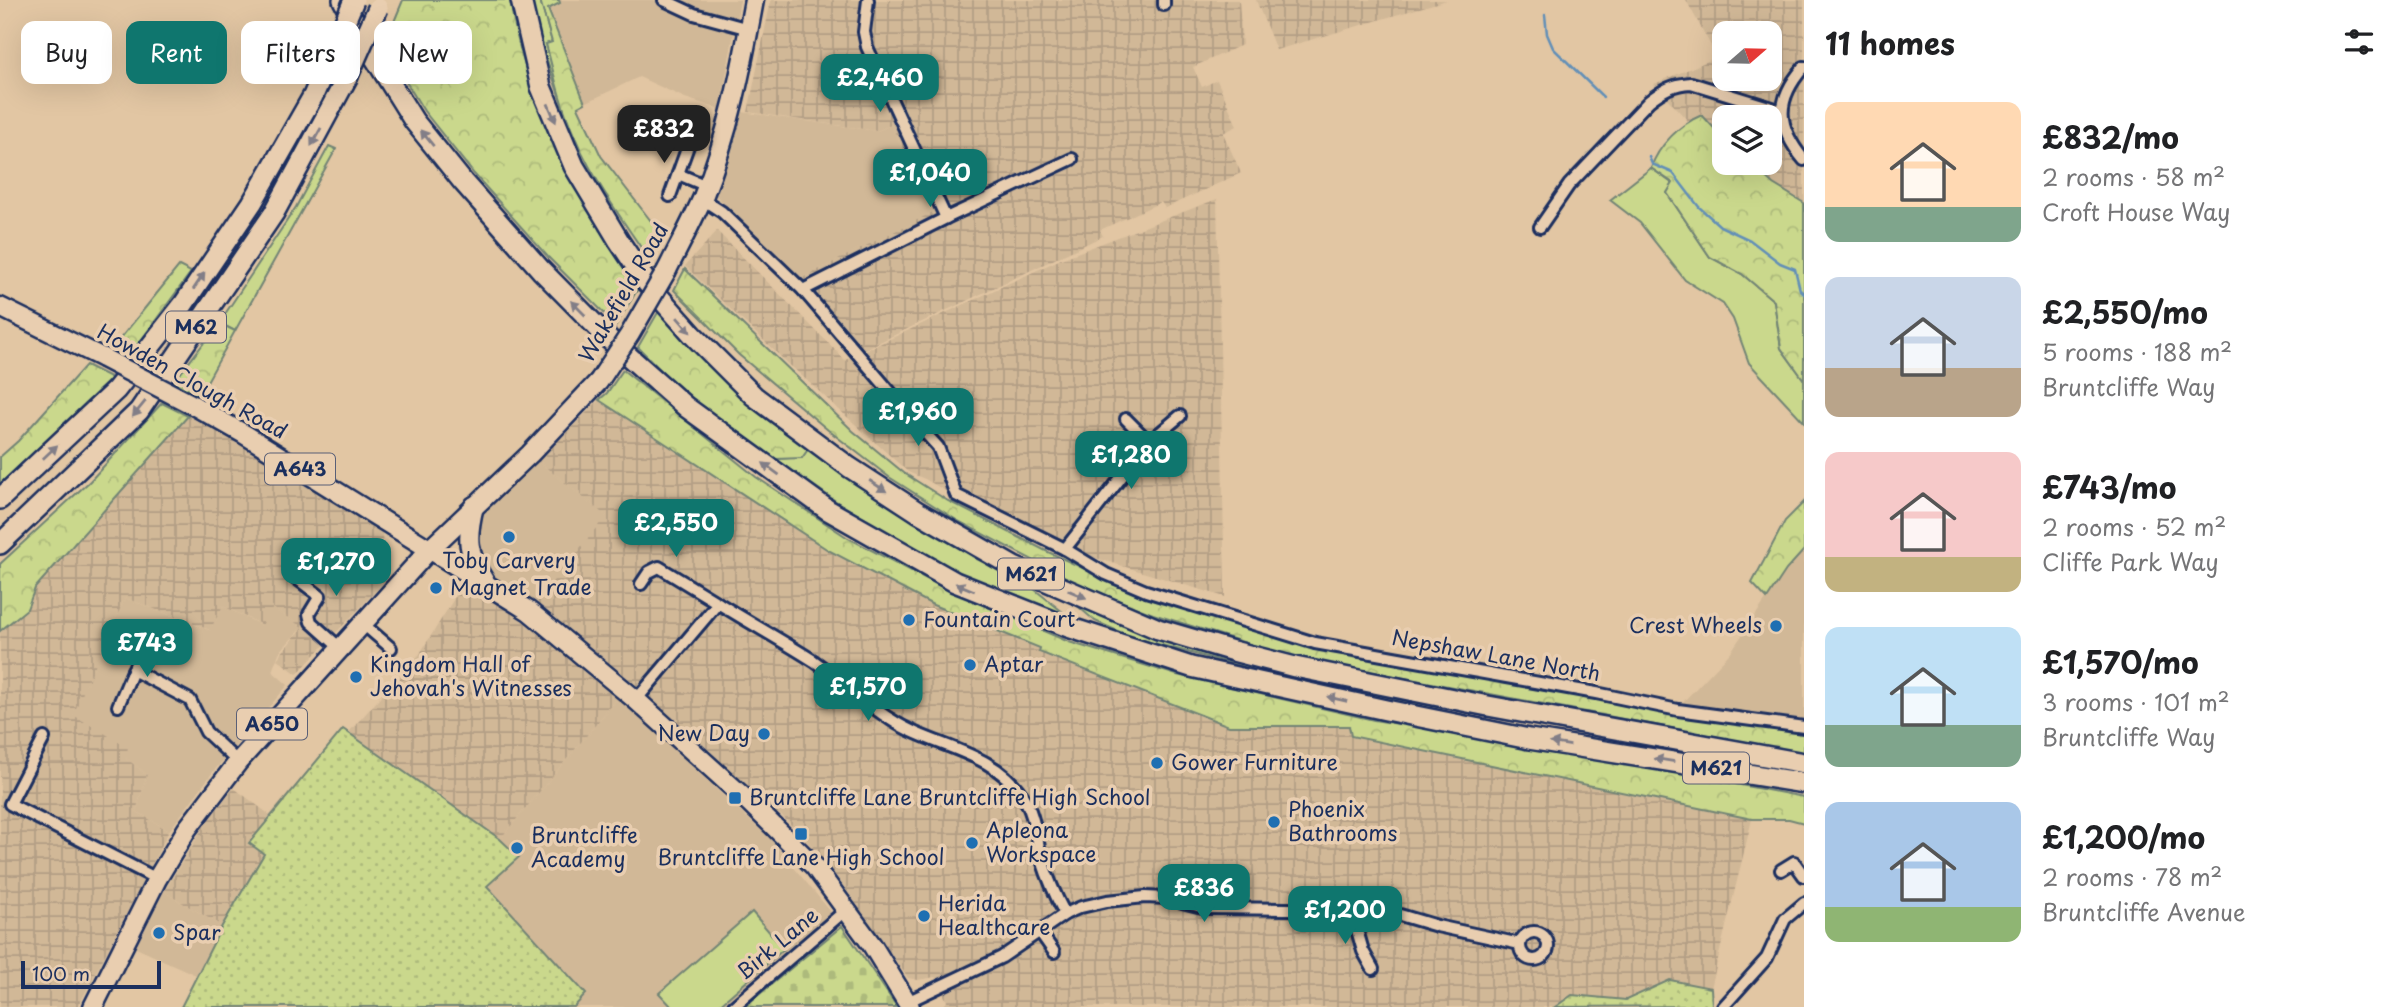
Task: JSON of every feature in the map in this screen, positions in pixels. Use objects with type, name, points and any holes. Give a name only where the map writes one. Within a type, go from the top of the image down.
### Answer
[{"type":"highway","name":"M621","points":[[343,0],[371,52],[414,121],[463,182],[541,270],[609,339],[686,407],[828,510],[955,582],[1068,628],[1191,667],[1529,739],[1804,783]]},
{"type":"highway","name":"M62","points":[[0,499],[116,390],[183,305],[252,203],[313,96],[354,0]]},
{"type":"highway","name":"M621","points":[[521,0],[541,87],[574,166],[647,283],[693,335],[754,396],[849,467],[918,512],[1026,572],[1158,629],[1233,651],[1295,667],[1488,706],[1804,763]]},
{"type":"highway","name":"M62","points":[[0,544],[139,411],[274,213],[348,76],[379,4]]},
{"type":"main road","name":"Wakefield Road","points":[[430,549],[530,454],[599,381],[641,316],[667,270],[704,192],[724,136],[742,71],[754,0]]},
{"type":"main road","name":"Howden Clough Road","points":[[0,307],[193,405],[430,549]]},
{"type":"main road","points":[[474,506],[468,544],[477,570],[486,584]]},
{"type":"main road","name":"A643","points":[[430,549],[528,611],[636,700],[750,803],[812,864],[848,909],[908,1004]]},
{"type":"main road","name":"A650","points":[[93,1007],[157,879],[187,830],[238,762],[430,549]]},
{"type":"street","points":[[664,0],[694,14],[749,29]]},
{"type":"street","points":[[868,0],[864,32],[867,47],[946,218]]},
{"type":"street","points":[[1804,67],[1789,87],[1782,111],[1786,134],[1804,160]]},
{"type":"street","points":[[1540,227],[1569,185],[1649,101],[1665,89],[1676,84],[1691,83],[1762,105]]},
{"type":"street","points":[[670,196],[688,146]]},
{"type":"street","points":[[803,290],[946,218],[1072,159]]},
{"type":"street","name":"Nepshaw Lane North","points":[[678,174],[704,192],[803,290],[938,447],[956,495],[1065,550],[1106,574],[1186,604],[1342,649],[1678,710],[1804,727]]},
{"type":"street","points":[[1065,550],[1149,442],[1180,416]]},
{"type":"street","points":[[1126,419],[1149,442]]},
{"type":"street","points":[[641,584],[649,572],[659,567],[814,662],[891,720],[975,756],[1003,773],[1031,810],[1042,861],[1065,914]]},
{"type":"street","points":[[292,575],[320,596],[309,614],[311,622],[340,648]]},
{"type":"street","points":[[636,700],[718,603]]},
{"type":"street","points":[[362,623],[391,648]]},
{"type":"street","points":[[118,706],[146,640]]},
{"type":"street","points":[[133,670],[190,700],[206,732],[238,762]]},
{"type":"street","points":[[44,738],[10,804],[157,879]]},
{"type":"street","points":[[1781,870],[1794,862],[1804,876]]},
{"type":"street","points":[[908,1004],[984,967],[1065,914],[1107,901],[1145,897],[1166,898],[1206,908],[1384,910],[1437,926],[1520,944]]},
{"type":"street","points":[[1723,1007],[1767,958],[1785,919],[1804,903]]},
{"type":"street","name":"Birk Lane","points":[[733,1007],[848,909]]},
{"type":"street","points":[[1351,909],[1363,951],[1373,970]]},
{"type":"street","points":[[1040,932],[1054,952]]},
{"type":"shaded area","points":[[559,0],[740,0],[720,109],[685,98],[639,77],[585,103],[548,9],[560,4]]},
{"type":"shaded area","points":[[771,0],[1239,0],[1242,45],[1193,67],[1202,87],[1217,80],[1237,126],[1223,133],[1241,173],[1165,208],[1161,202],[1100,230],[1103,236],[863,350],[802,278],[935,211],[891,125],[877,131],[748,112]]},
{"type":"shaded area","points":[[1256,0],[1447,0],[1276,50]]},
{"type":"shaded area","points":[[1686,0],[1804,0],[1804,203],[1763,175],[1782,175],[1782,105],[1712,105],[1712,126],[1702,115],[1688,121],[1654,84],[1712,59],[1712,91],[1782,91],[1782,21],[1712,21],[1712,48]]},
{"type":"shaded area","points":[[742,112],[877,131],[891,125],[935,212],[802,278],[711,191]]},
{"type":"shaded area","points":[[1217,199],[1225,597],[1023,536],[925,479],[908,472],[685,266],[717,231],[845,360],[1061,259]]},
{"type":"shaded area","points":[[599,400],[828,550],[933,605],[1040,648],[1039,652],[1229,726],[1349,726],[1351,736],[1673,800],[1752,819],[1711,988],[1670,980],[1626,1000],[1572,995],[1555,1007],[944,1007],[947,1001],[935,977],[918,980],[908,978],[843,885],[782,816],[766,807],[624,676],[533,606],[606,516],[538,461]]},
{"type":"shaded area","points":[[188,416],[285,468],[382,533],[385,581],[297,674],[277,659],[302,627],[273,608],[262,625],[223,606],[210,630],[125,598],[73,715],[128,747],[126,758],[147,775],[136,811],[169,831],[78,1007],[0,1007],[0,631],[27,609],[35,588]]},
{"type":"shaded area","points":[[538,461],[652,552],[533,606],[494,578],[479,562],[475,527],[479,517]]},
{"type":"shaded area","name":"Crest Wheels","points":[[1804,550],[1804,719],[1682,703],[1730,653],[1786,570]]},
{"type":"shaded area","points":[[465,581],[547,637],[618,698],[500,839],[348,733],[419,655]]},
{"type":"shaded area","points":[[125,598],[209,630],[223,606],[261,625],[272,607],[302,627],[279,653],[272,671],[288,685],[213,772],[169,831],[136,811],[147,775],[72,715]]},
{"type":"shaded area","name":"Bruntcliffe Academy","points":[[618,698],[770,839],[831,912],[722,1007],[181,1007],[196,975],[136,948],[164,892],[222,926],[270,815],[343,729],[500,839]]},
{"type":"shaded area","points":[[234,788],[270,815],[250,843],[264,853],[222,926],[164,892],[207,821]]},
{"type":"green space","points":[[403,0],[510,0],[528,77],[557,151],[595,222],[639,287],[616,325],[548,257],[474,174],[424,111],[407,84],[472,84],[472,21],[394,21]]},
{"type":"green space","points":[[531,0],[540,0],[552,42],[546,44],[565,112],[543,49]]},
{"type":"green space","points":[[540,0],[559,0],[560,3],[548,9],[585,103],[578,107],[601,156],[664,238],[651,262],[603,190],[573,132],[546,44],[552,42]]},
{"type":"green space","points":[[1702,115],[1712,126],[1712,175],[1763,175],[1804,203],[1804,380],[1781,348],[1774,301],[1742,274],[1710,257],[1667,193],[1673,183],[1651,168],[1659,152],[1686,124]]},
{"type":"green space","points":[[329,146],[336,149],[235,331],[219,323],[296,207]]},
{"type":"green space","points":[[1651,168],[1673,184],[1667,193],[1710,257],[1742,274],[1774,301],[1781,348],[1804,380],[1804,422],[1749,363],[1733,319],[1723,304],[1685,280],[1640,223],[1610,200]]},
{"type":"green space","points":[[179,266],[191,272],[128,358],[111,350]]},
{"type":"green space","points":[[685,269],[853,431],[904,473],[948,501],[1046,551],[1144,596],[1292,641],[1722,720],[1804,732],[1804,753],[1288,656],[1153,614],[1088,589],[958,521],[889,477],[828,430],[739,355],[674,290]]},
{"type":"green space","points":[[660,309],[811,445],[802,458],[776,459],[691,401],[638,347]]},
{"type":"green space","points":[[219,323],[235,331],[199,396],[174,382]]},
{"type":"green space","points":[[86,365],[112,378],[0,484],[0,457],[18,441]]},
{"type":"green space","points":[[623,370],[756,477],[848,538],[944,588],[1069,642],[1177,675],[1374,720],[1512,742],[1804,797],[1804,823],[1789,819],[1752,819],[1351,736],[1349,726],[1229,726],[1039,652],[1040,648],[933,605],[828,550],[599,400]]},
{"type":"green space","points":[[162,403],[188,416],[35,588],[27,609],[0,631],[0,564],[90,481]]},
{"type":"green space","points":[[811,445],[895,506],[977,559],[1024,581],[1069,617],[955,572],[837,502],[776,459],[802,457]]},
{"type":"green space","points":[[1804,502],[1804,550],[1786,570],[1767,599],[1752,583],[1785,521]]},
{"type":"green space","points":[[1074,603],[1447,706],[1447,709],[1286,678],[1131,637],[1095,621]]},
{"type":"green space","points":[[343,729],[500,839],[519,857],[487,886],[586,994],[574,1007],[181,1007],[222,926],[264,854],[249,843]]},
{"type":"green space","points":[[752,912],[784,949],[717,1007],[672,1007],[659,993]]},
{"type":"green space","points":[[842,926],[897,1007],[744,1007]]},
{"type":"green space","points":[[1670,980],[1711,988],[1712,1006],[1555,1007],[1572,995],[1626,1000]]},
{"type":"waterway","points":[[1545,15],[1547,34],[1553,48],[1603,97]]},
{"type":"waterway","points":[[1649,157],[1652,164],[1673,173],[1699,207],[1720,226],[1750,240],[1780,263],[1795,269],[1800,290],[1804,294]]},
{"type":"place","name":"Toby Carvery","points":[[509,537]]},
{"type":"place","name":"Magnet Trade","points":[[436,588]]},
{"type":"place","name":"Fountain Court","points":[[909,620]]},
{"type":"place","name":"Crest Wheels","points":[[1776,626]]},
{"type":"place","name":"Aptar","points":[[970,665]]},
{"type":"place","name":"Kingdom Hall of Jehovah's Witnesses","points":[[356,677]]},
{"type":"place","name":"New Day","points":[[764,734]]},
{"type":"place","name":"Gower Furniture","points":[[1157,763]]},
{"type":"place","name":"Bruntcliffe Lane Bruntcliffe High School","points":[[735,798]]},
{"type":"place","name":"Phoenix Bathrooms","points":[[1274,822]]},
{"type":"place","name":"Bruntcliffe Lane High School","points":[[801,834]]},
{"type":"place","name":"Apleona Workspace","points":[[972,843]]},
{"type":"place","name":"Bruntcliffe Academy","points":[[517,848]]},
{"type":"place","name":"Herida Healthcare","points":[[924,916]]},
{"type":"place","name":"Spar","points":[[159,933]]}]
